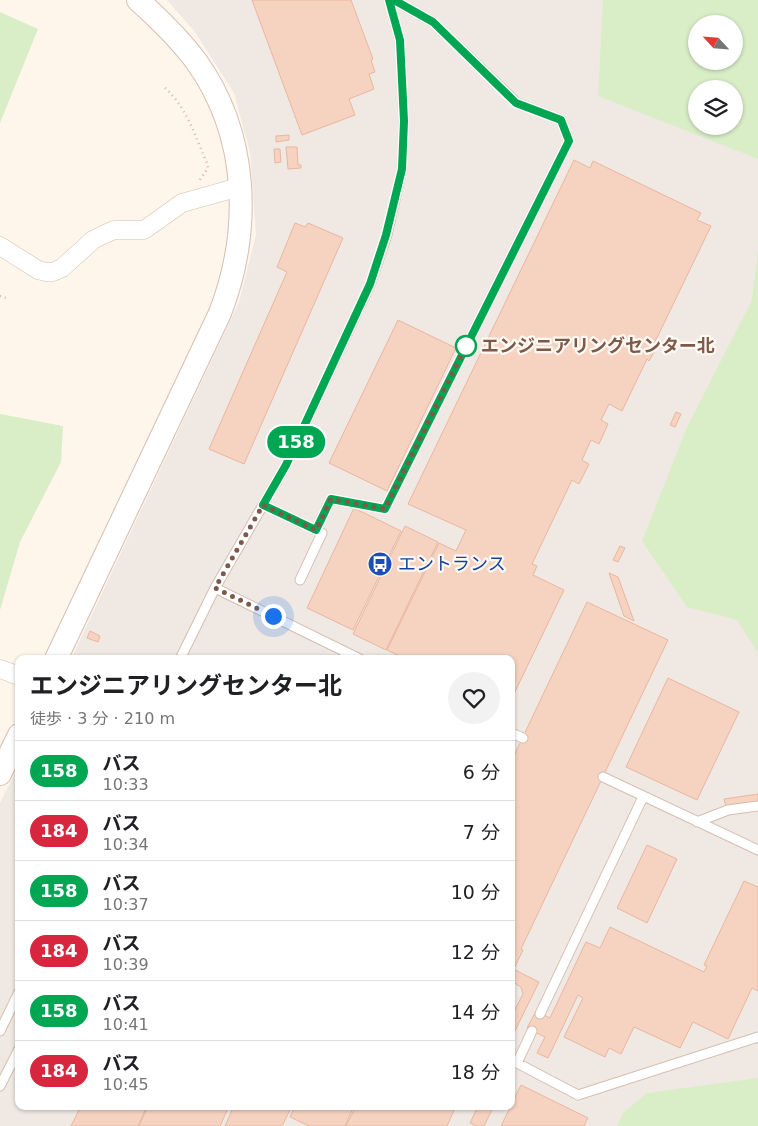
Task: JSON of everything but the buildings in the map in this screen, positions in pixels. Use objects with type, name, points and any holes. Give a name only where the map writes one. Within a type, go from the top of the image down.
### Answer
[{"type":"street","points":[[58,655],[220,313],[228,292],[240,234],[240,189],[235,150],[230,130],[220,105],[210,84],[196,62],[159,19],[138,0]]},
{"type":"street","points":[[0,246],[38,270],[54,272],[62,268],[93,240],[114,230],[144,230],[182,203],[232,189],[240,189]]},
{"type":"street","points":[[0,669],[15,675]]},
{"type":"street","points":[[0,774],[15,743]]},
{"type":"lane","points":[[182,655],[215,588],[286,465],[370,284],[386,235],[402,169],[404,121],[400,40],[389,0]]},
{"type":"lane","points":[[316,530],[331,499],[385,509],[569,141],[561,120],[516,103],[433,22],[394,0]]},
{"type":"lane","points":[[263,505],[322,534],[300,580]]},
{"type":"lane","points":[[215,588],[352,655]]},
{"type":"lane","points":[[515,734],[523,738]]},
{"type":"lane","points":[[603,777],[758,850]]},
{"type":"lane","points":[[540,1014],[643,797]]},
{"type":"lane","points":[[697,822],[728,810],[758,806]]},
{"type":"lane","points":[[0,1031],[15,1000]]},
{"type":"lane","points":[[532,1031],[517,1063],[578,1095],[758,1037]]},
{"type":"lane","points":[[0,1086],[15,1057]]},
{"type":"path","points":[[165,88],[171,92],[183,111],[208,168],[188,194],[187,202]]},
{"type":"path","points":[[0,296],[6,298]]},
{"type":"shaded area","points":[[167,0],[758,0],[758,1126],[0,1126],[0,803],[15,773],[15,1110],[515,1110],[515,655],[73,655],[239,302],[256,235],[250,152],[234,93],[195,32]]},
{"type":"green space","points":[[603,0],[758,0],[758,159],[697,135],[743,135],[743,80],[688,80],[688,131],[598,96]]},
{"type":"green space","points":[[0,12],[38,29],[0,123]]},
{"type":"green space","points":[[758,250],[758,653],[737,620],[687,607],[642,541],[687,427],[752,300]]},
{"type":"green space","points":[[0,414],[63,426],[61,462],[20,542],[0,610]]},
{"type":"green space","points":[[758,1078],[758,1126],[617,1126],[623,1113],[647,1093]]},
{"type":"bus line","name":"158","points":[[389,0],[400,40],[404,121],[402,169],[386,235],[370,284],[286,465],[263,505],[316,530],[331,499],[385,509],[569,141],[561,120],[516,103],[433,22],[394,0]]},
{"type":"place","name":"エンジニアリングセンター北","points":[[466,346]]},
{"type":"place","name":"エントランス","points":[[380,564]]},
{"type":"route","points":[[273,616],[215,588],[263,505],[316,530],[331,499],[385,509],[466,346]]}]
